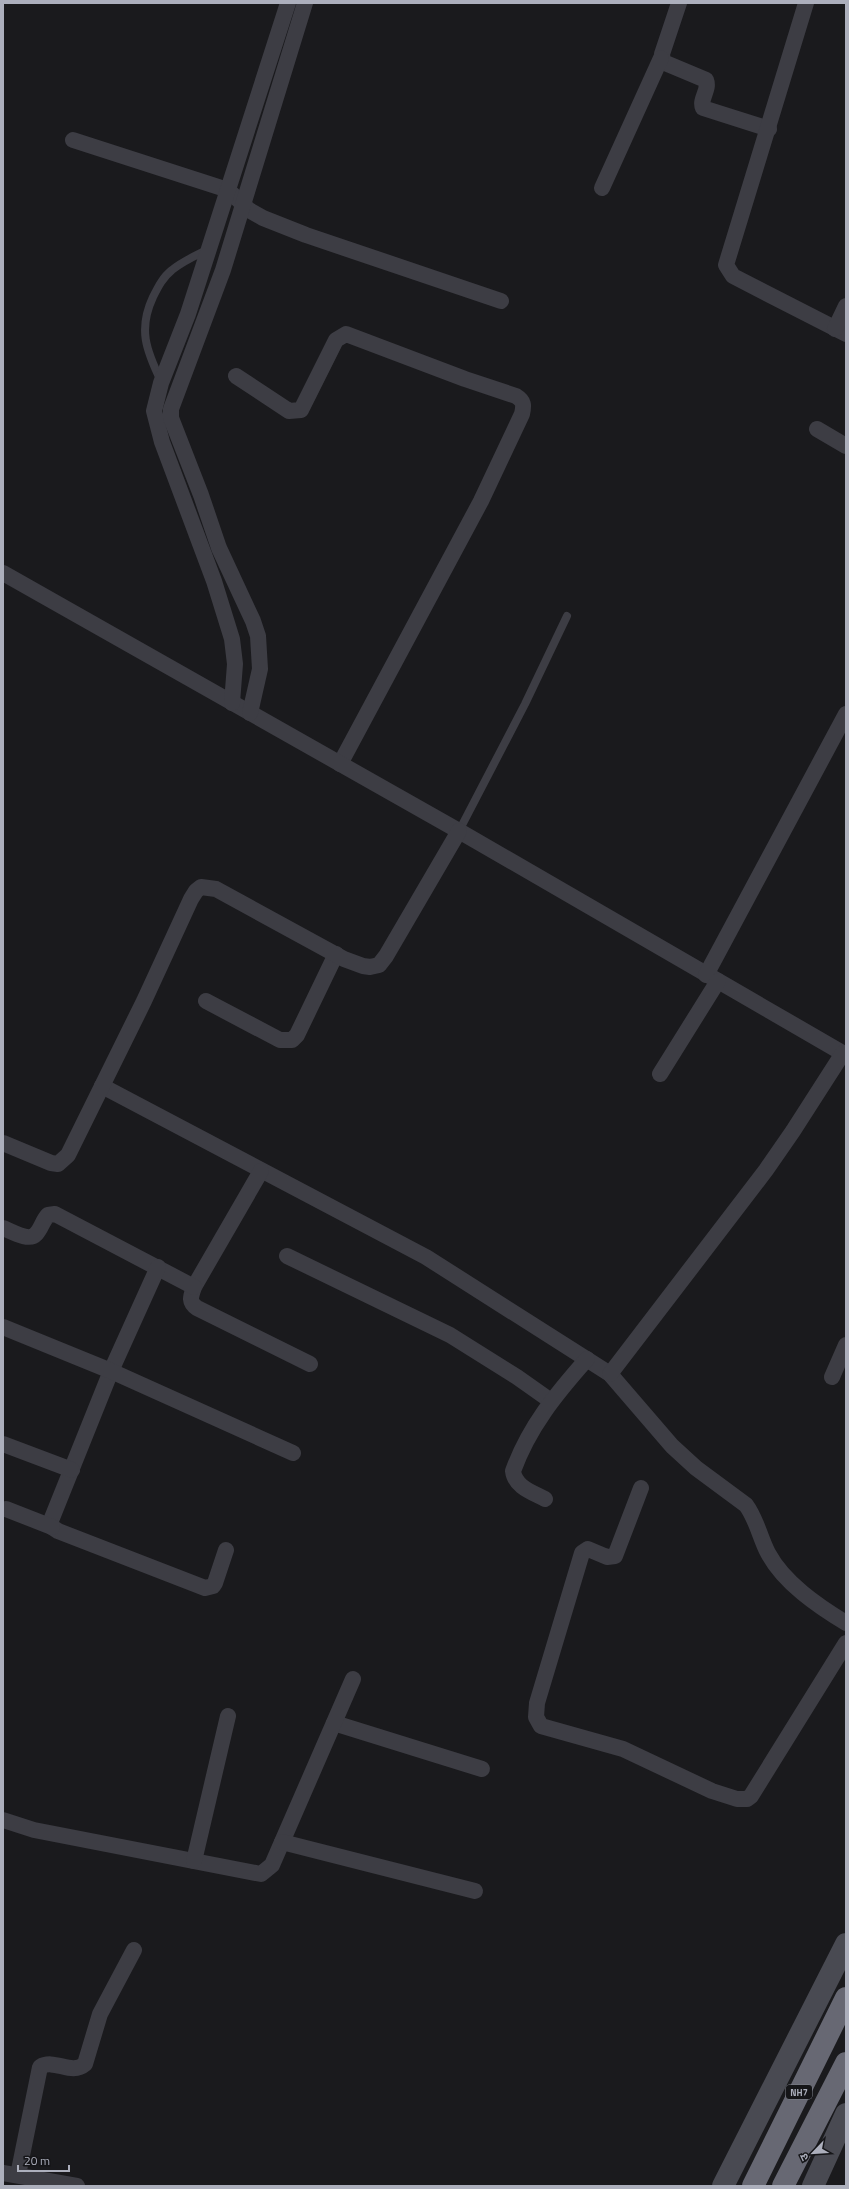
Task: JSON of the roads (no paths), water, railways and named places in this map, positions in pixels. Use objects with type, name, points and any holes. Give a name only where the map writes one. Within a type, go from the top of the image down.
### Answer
[{"type":"highway","name":"NH7","points":[[753,2186],[846,1998]]},
{"type":"highway","name":"NH7","points":[[783,2186],[846,2063]]},
{"type":"street","points":[[232,703],[234,664],[232,639],[214,581],[162,442],[154,411],[162,382],[188,314],[288,3]]},
{"type":"street","points":[[250,713],[260,669],[258,636],[253,621],[219,548],[201,495],[171,418],[171,412],[173,401],[223,270],[242,204],[305,3]]},
{"type":"street","points":[[602,188],[661,58],[679,3]]},
{"type":"street","points":[[806,3],[726,265],[733,276],[840,331],[846,306]]},
{"type":"street","points":[[661,58],[666,64],[706,80],[707,86],[702,102],[704,108],[768,129]]},
{"type":"street","points":[[73,140],[228,190],[242,204],[263,218],[306,235],[501,301]]},
{"type":"street","points":[[236,376],[288,411],[298,412],[301,410],[336,340],[346,334],[465,379],[516,396],[521,399],[524,405],[522,414],[480,501],[340,764]]},
{"type":"street","points":[[154,411],[171,412]]},
{"type":"street","points":[[817,430],[846,446]]},
{"type":"street","points":[[3,573],[459,831],[844,1054],[766,1170],[610,1374]]},
{"type":"street","points":[[660,1074],[712,978],[846,714]]},
{"type":"street","points":[[3,1143],[51,1163],[58,1164],[68,1155],[191,899],[196,891],[201,887],[216,889],[336,954],[363,966],[370,967],[379,965],[459,831]]},
{"type":"street","points":[[206,1001],[280,1040],[292,1040],[297,1035],[336,954]]},
{"type":"street","points":[[102,1086],[426,1257],[610,1374],[672,1446],[696,1468],[746,1506],[752,1513],[768,1553],[787,1578],[825,1609],[846,1623]]},
{"type":"street","points":[[261,1170],[194,1287],[190,1300],[192,1305],[197,1308],[310,1364]]},
{"type":"street","points":[[3,1228],[22,1236],[32,1236],[36,1234],[48,1215],[54,1214],[194,1287]]},
{"type":"street","points":[[287,1256],[450,1335],[517,1377],[551,1401]]},
{"type":"street","points":[[52,1527],[51,1518],[72,1470],[111,1371],[158,1268]]},
{"type":"street","points":[[3,1327],[111,1371],[293,1453]]},
{"type":"street","points":[[832,1377],[846,1345]]},
{"type":"street","points":[[545,1499],[519,1485],[513,1477],[513,1471],[532,1428],[551,1401],[587,1359]]},
{"type":"street","points":[[3,1444],[72,1470]]},
{"type":"street","points":[[642,1488],[615,1556],[607,1557],[588,1549],[582,1553],[537,1703],[536,1717],[541,1726],[623,1749],[668,1772],[712,1791],[737,1799],[747,1799],[751,1796],[846,1643]]},
{"type":"street","points":[[6,1509],[204,1588],[213,1586],[215,1583],[226,1550]]},
{"type":"street","points":[[3,1820],[34,1830],[261,1874],[272,1865],[353,1679]]},
{"type":"street","points":[[194,1861],[228,1716]]},
{"type":"street","points":[[334,1723],[482,1769]]},
{"type":"street","points":[[282,1842],[476,1890]]},
{"type":"street","points":[[723,2186],[846,1944]]},
{"type":"street","points":[[77,2186],[11,2174],[40,2067],[49,2064],[75,2069],[85,2064],[100,2014],[134,1950]]},
{"type":"street","points":[[813,2186],[846,2114]]},
{"type":"lane","points":[[162,382],[148,351],[144,336],[145,317],[148,306],[167,275],[186,261],[209,250]]},
{"type":"lane","points":[[459,831],[525,704],[567,616]]}]
